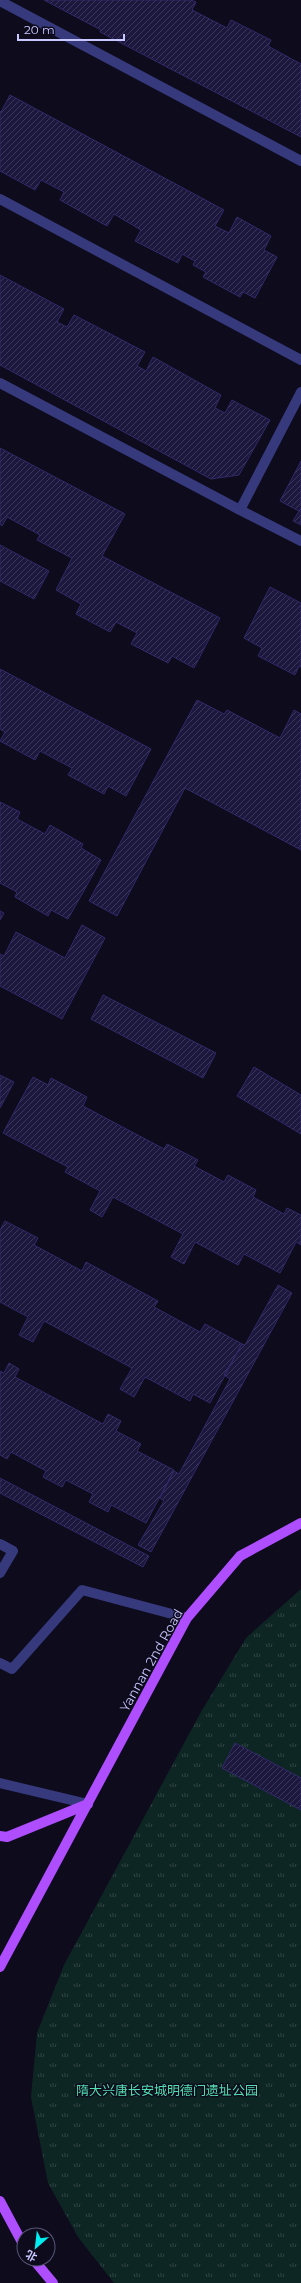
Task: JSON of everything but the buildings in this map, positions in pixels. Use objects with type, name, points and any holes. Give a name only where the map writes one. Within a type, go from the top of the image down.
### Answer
[{"type":"main road","name":"Yannan 2nd Road","points":[[0,1967],[187,1618],[240,1556],[301,1523]]},
{"type":"main road","points":[[0,1836],[7,1837],[88,1804]]},
{"type":"main road","points":[[0,2202],[16,2231]]},
{"type":"main road","points":[[40,2267],[53,2283]]},
{"type":"street","points":[[0,1],[301,161]]},
{"type":"street","points":[[0,199],[301,360]]},
{"type":"street","points":[[0,383],[301,541]]},
{"type":"street","points":[[240,510],[301,392]]},
{"type":"street","points":[[0,1544],[13,1550],[0,1573]]},
{"type":"street","points":[[0,1663],[12,1669],[82,1590],[187,1618]]},
{"type":"street","points":[[0,1784],[88,1804]]},
{"type":"green space","name":"隋大兴唐长安城明德门遗址公园","points":[[301,1589],[301,2283],[114,2283],[78,2237],[48,2183],[31,2097],[37,2033],[64,1965],[201,1712],[246,1638]]}]
